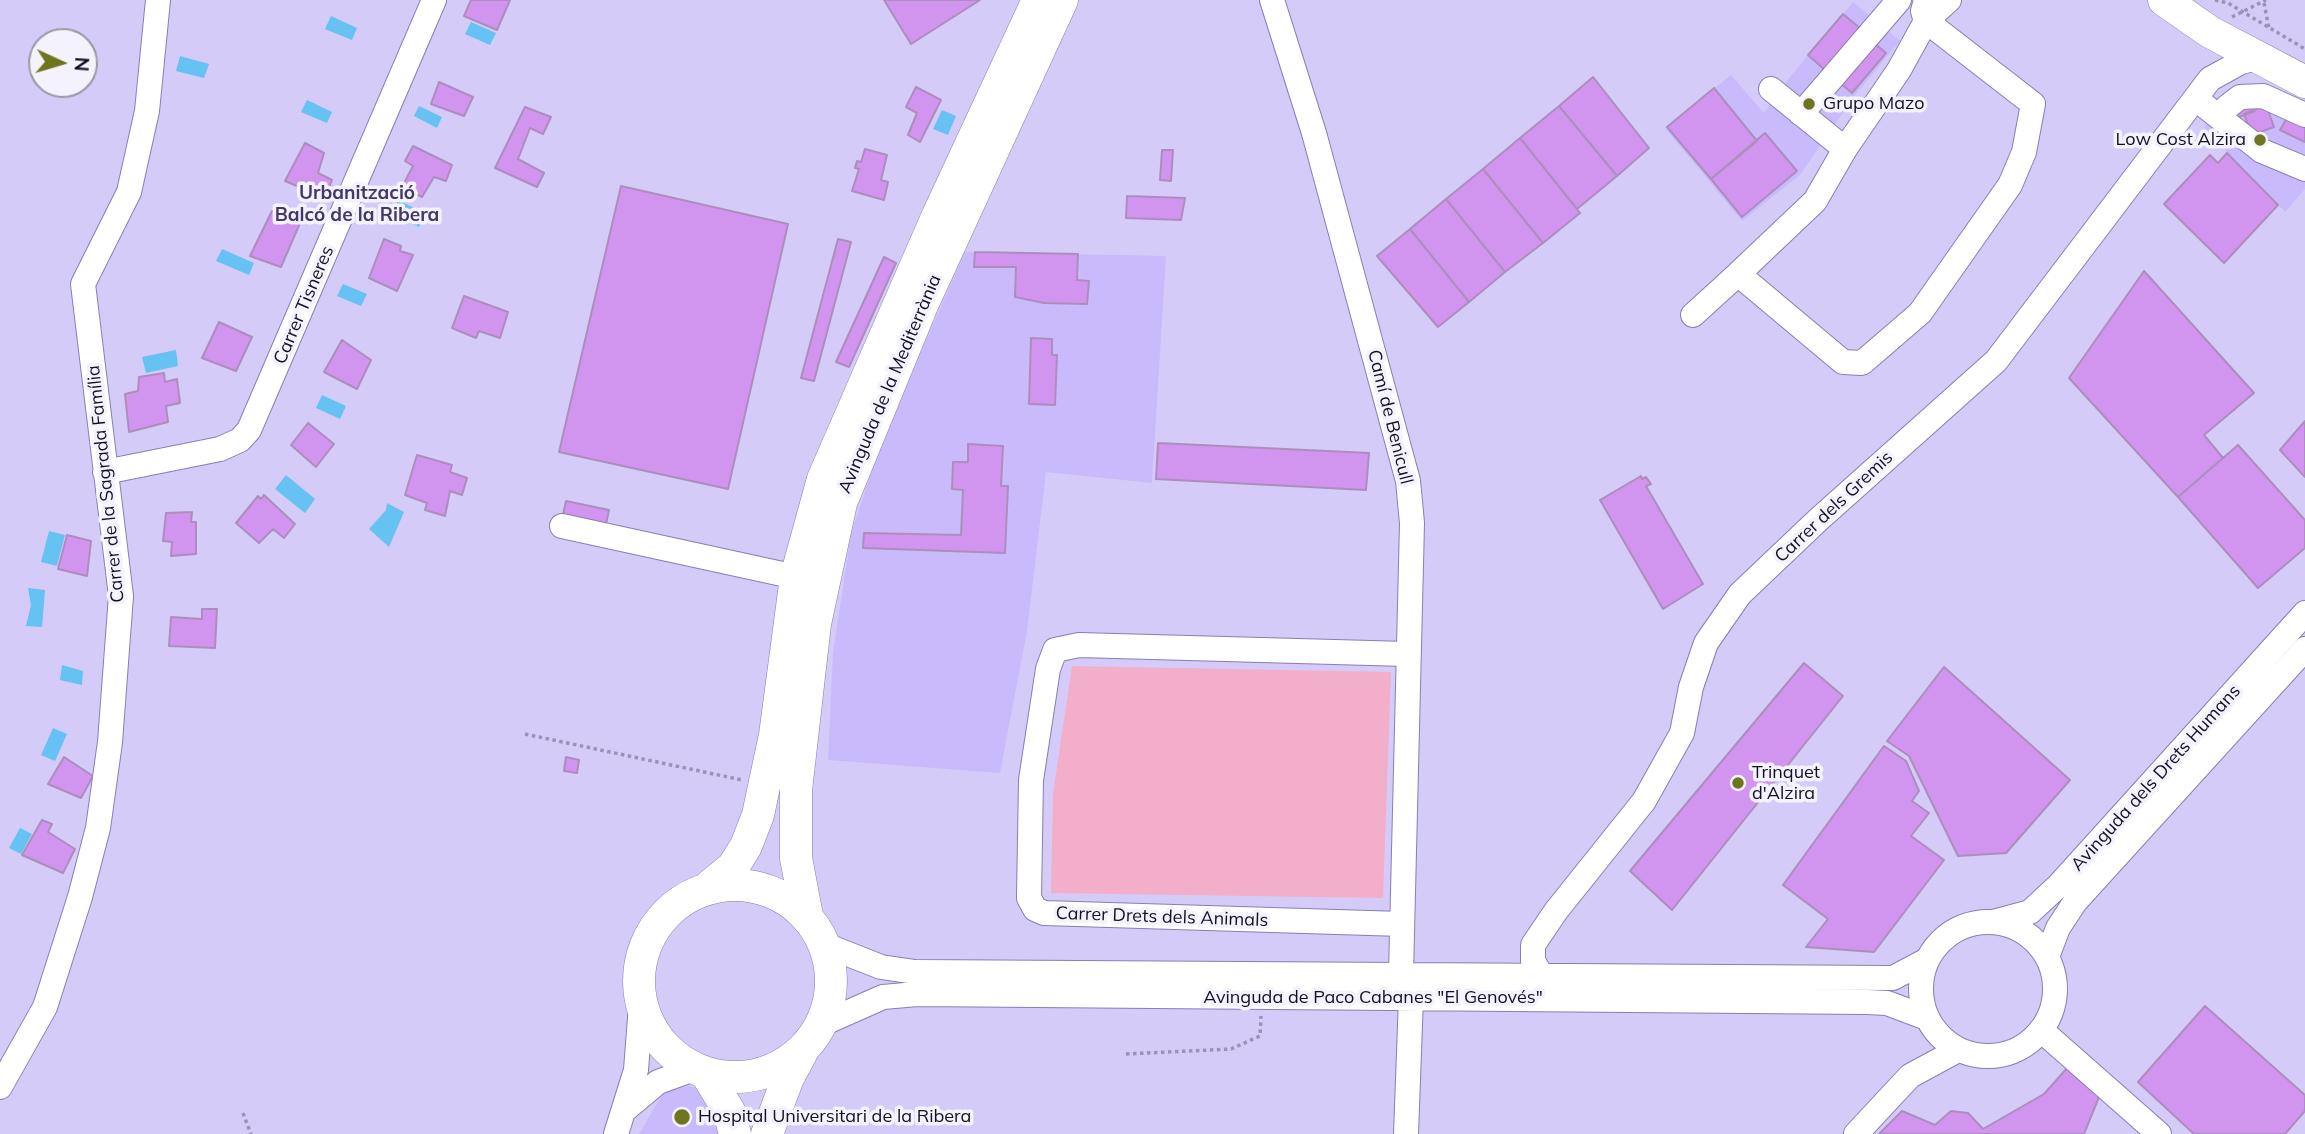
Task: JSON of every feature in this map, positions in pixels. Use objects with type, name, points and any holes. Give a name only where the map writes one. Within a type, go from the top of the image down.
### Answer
[{"type":"main road","name":"Avinguda de la Mediterrània","points":[[711,885],[733,867],[746,846],[765,784],[775,734],[796,577],[814,509],[836,446],[1038,0]]},
{"type":"main road","name":"Avinguda de la Mediterrània","points":[[807,916],[796,858],[796,790],[815,624],[838,514],[892,372],[1062,0]]},
{"type":"main road","points":[[2164,0],[2213,18],[2276,47],[2305,68]]},
{"type":"main road","points":[[2184,0],[2213,18]]},
{"type":"main road","points":[[2276,47],[2305,82]]},
{"type":"main road","points":[[767,1134],[788,1079],[803,1050],[822,1024],[830,998],[831,971],[825,945],[807,916],[786,897],[766,888],[726,883],[711,885],[673,907],[655,927],[643,951],[639,978],[641,1004],[661,1042],[676,1058],[700,1071],[731,1078],[758,1075],[782,1066],[803,1050]]},
{"type":"main road","points":[[700,1071],[729,1111],[735,1134]]},
{"type":"street","name":"Carrer de la Sagrada Família","points":[[0,1087],[45,1007],[80,897],[98,828],[110,742],[121,596],[83,284],[128,192],[147,111],[158,0]]},
{"type":"street","name":"Carrer Tisneres","points":[[104,472],[220,449],[240,440],[249,430],[434,0]]},
{"type":"street","name":"Camí de Benicull","points":[[1272,0],[1314,134],[1408,481],[1412,523],[1401,975]]},
{"type":"street","points":[[1801,114],[1899,0]]},
{"type":"street","points":[[1693,315],[1815,201],[1845,149],[1899,70],[1926,11],[1949,0]]},
{"type":"street","points":[[1738,274],[1843,362],[1862,363],[1920,313],[2010,185],[2024,152],[2033,104],[1926,11]]},
{"type":"street","points":[[2210,79],[2213,18]]},
{"type":"street","name":"Carrer dels Gremis","points":[[1541,975],[1533,961],[1533,945],[1556,911],[1644,801],[1682,733],[1691,687],[1706,643],[1740,594],[1818,520],[1996,361],[2210,79],[2276,47]]},
{"type":"street","points":[[1771,89],[1845,149]]},
{"type":"street","points":[[2220,118],[2227,107],[2239,97],[2263,96],[2305,115]]},
{"type":"street","points":[[2196,99],[2262,151],[2305,169]]},
{"type":"street","points":[[562,526],[796,577]]},
{"type":"street","name":"Avinguda dels Drets Humans","points":[[1993,922],[2030,912],[2059,886],[2305,613]]},
{"type":"street","name":"Carrer Drets dels Animals","points":[[1402,925],[1044,913],[1035,909],[1029,898],[1029,885],[1031,780],[1048,669],[1055,650],[1079,645],[1407,654]]},
{"type":"street","name":"Avinguda dels Drets Humans","points":[[2047,957],[2059,928],[2075,902],[2305,649]]},
{"type":"street","points":[[1993,922],[2018,929],[2033,939],[2047,957],[2054,979],[2054,1002],[2041,1030],[2018,1050],[1998,1056],[1975,1056],[1958,1050],[1939,1036],[1929,1021],[1921,995],[1927,960],[1942,939],[1962,927],[1993,922]]},
{"type":"street","name":"Avinguda de Paco Cabanes \"El Genovés\"","points":[[825,945],[881,967],[915,972],[1893,978],[1927,960]]},
{"type":"street","name":"Avinguda de Paco Cabanes \"El Genovés\"","points":[[822,1024],[883,997],[917,994],[1867,1002],[1887,1003],[1929,1021]]},
{"type":"street","points":[[1406,1134],[1411,998]]},
{"type":"street","points":[[616,1134],[636,1070],[641,1004]]},
{"type":"street","points":[[1910,1076],[1929,1021]]},
{"type":"street","points":[[2041,1030],[2159,1134]]},
{"type":"street","points":[[1856,1134],[1910,1076],[1958,1050]]},
{"type":"street","points":[[626,1108],[659,1082],[700,1071]]},
{"type":"path","points":[[2213,18],[2243,13],[2265,2],[2276,47]]},
{"type":"path","points":[[2213,18],[2243,13]]},
{"type":"path","points":[[2243,13],[2276,47]]},
{"type":"path","points":[[525,734],[765,784]]},
{"type":"path","points":[[1126,1054],[1231,1049],[1260,1036],[1263,997]]},
{"type":"path","points":[[243,1113],[251,1134]]},
{"type":"shaded area","name":"Grupo Mazo","points":[[1853,2],[1900,41],[1855,95],[1800,175],[1742,221],[1665,128],[1731,75],[1764,113],[1790,77]]},
{"type":"shaded area","name":"Low Cost Alzira","points":[[2265,84],[2305,104],[2305,189],[2285,212],[2204,128],[2235,85]]},
{"type":"shaded area","points":[[965,252],[1166,256],[1152,483],[1046,472],[1027,631],[1000,773],[828,760],[833,653],[851,534],[882,440]]},
{"type":"shaded area","points":[[1072,666],[1391,672],[1383,898],[1051,893],[1053,794]]},
{"type":"shaded area","name":"Hospital Universitari de la Ribera","points":[[689,1086],[700,1090],[715,1108],[722,1134],[639,1134],[662,1095]]},
{"type":"water","points":[[331,16],[357,28],[352,40],[325,29]]},
{"type":"water","points":[[471,22],[496,33],[490,45],[465,34]]},
{"type":"water","points":[[180,56],[209,64],[204,78],[176,71]]},
{"type":"water","points":[[307,100],[332,112],[327,123],[301,112]]},
{"type":"water","points":[[419,106],[442,117],[437,128],[414,116]]},
{"type":"water","points":[[942,110],[956,116],[948,135],[933,129]]},
{"type":"water","points":[[398,200],[424,213],[419,227],[392,215]]},
{"type":"water","points":[[222,249],[254,263],[249,275],[216,261]]},
{"type":"water","points":[[343,284],[367,294],[361,306],[337,296]]},
{"type":"water","points":[[176,350],[178,366],[146,373],[142,357]]},
{"type":"water","points":[[322,395],[346,406],[340,419],[316,408]]},
{"type":"water","points":[[286,475],[315,499],[305,513],[275,489]]},
{"type":"water","points":[[387,503],[404,512],[389,547],[369,529],[386,510]]},
{"type":"water","points":[[49,531],[65,535],[57,566],[41,562]]},
{"type":"water","points":[[28,588],[45,590],[42,627],[26,626],[31,605]]},
{"type":"water","points":[[62,665],[83,671],[82,685],[60,680]]},
{"type":"water","points":[[53,728],[67,734],[55,761],[41,755]]},
{"type":"water","points":[[20,828],[32,834],[21,854],[9,848]]},
{"type":"building","points":[[471,0],[510,0],[497,30],[464,16]]},
{"type":"building","points":[[884,0],[980,0],[911,44]]},
{"type":"building","points":[[1843,14],[1861,29],[1826,71],[1808,55]]},
{"type":"building","points":[[1860,31],[1886,53],[1852,93],[1826,71]]},
{"type":"building","points":[[1593,77],[1649,148],[1617,176],[1559,106]]},
{"type":"building","points":[[439,82],[473,97],[464,116],[431,104]]},
{"type":"building","points":[[916,87],[941,100],[920,142],[908,135],[917,113],[906,107]]},
{"type":"building","points":[[1714,88],[1757,141],[1711,179],[1667,127]]},
{"type":"building","points":[[2247,89],[2255,111],[2236,118],[2228,97]]},
{"type":"building","points":[[2266,105],[2274,127],[2252,135],[2244,114]]},
{"type":"building","points":[[1559,106],[1617,176],[1577,209],[1520,138]]},
{"type":"building","points":[[525,107],[551,117],[543,134],[530,128],[518,159],[544,173],[537,187],[495,168]]},
{"type":"building","points":[[2288,116],[2305,124],[2305,142],[2280,130]]},
{"type":"building","points":[[1765,133],[1797,171],[1742,217],[1711,179]]},
{"type":"building","points":[[1520,138],[1580,213],[1543,243],[1483,169]]},
{"type":"building","points":[[305,143],[324,153],[318,173],[332,180],[325,198],[285,181]]},
{"type":"building","points":[[413,146],[452,165],[446,181],[434,177],[422,197],[402,187],[413,166],[405,161]]},
{"type":"building","points":[[865,149],[887,155],[881,180],[888,182],[884,200],[852,191],[859,169],[855,168],[857,161],[861,162]]},
{"type":"building","points":[[1162,150],[1173,150],[1171,181],[1160,180]]},
{"type":"building","points":[[2227,153],[2278,205],[2224,263],[2164,204],[2210,155],[2218,163]]},
{"type":"building","points":[[1483,169],[1543,243],[1505,272],[1446,199]]},
{"type":"building","points":[[621,186],[788,224],[728,489],[559,452]]},
{"type":"building","points":[[1127,196],[1185,198],[1181,220],[1126,218]]},
{"type":"building","points":[[1446,199],[1505,272],[1469,302],[1410,229]]},
{"type":"building","points":[[272,211],[300,223],[281,267],[250,256]]},
{"type":"building","points":[[1410,229],[1469,302],[1438,327],[1377,256]]},
{"type":"building","points":[[384,239],[401,246],[400,251],[413,255],[397,291],[369,278]]},
{"type":"building","points":[[838,239],[851,242],[814,381],[801,378]]},
{"type":"building","points":[[975,252],[1078,254],[1077,280],[1089,281],[1087,304],[1044,303],[1015,297],[1016,267],[974,267]]},
{"type":"building","points":[[884,257],[896,263],[849,367],[836,362]]},
{"type":"building","points":[[2144,271],[2254,393],[2204,435],[2223,458],[2178,497],[2069,378]]},
{"type":"building","points":[[464,296],[508,312],[500,338],[479,331],[476,338],[452,328]]},
{"type":"building","points":[[219,322],[252,337],[236,371],[202,358]]},
{"type":"building","points":[[1031,338],[1052,339],[1052,355],[1057,355],[1055,405],[1029,404]]},
{"type":"building","points":[[342,340],[371,360],[357,389],[324,372]]},
{"type":"building","points":[[164,373],[165,382],[177,379],[180,403],[166,406],[168,422],[129,432],[125,394],[138,391],[139,377]]},
{"type":"building","points":[[2305,421],[2305,477],[2280,450]]},
{"type":"building","points":[[308,423],[334,444],[316,467],[291,445]]},
{"type":"building","points":[[1158,443],[1369,453],[1366,490],[1156,479]]},
{"type":"building","points":[[968,444],[1003,446],[1001,486],[1008,486],[1005,553],[863,548],[864,533],[961,535],[963,490],[952,489],[953,462],[968,462]]},
{"type":"building","points":[[2238,445],[2305,520],[2305,548],[2258,588],[2178,497]]},
{"type":"building","points":[[417,455],[452,465],[450,472],[467,478],[462,495],[450,491],[445,516],[425,510],[427,503],[405,495]]},
{"type":"building","points":[[1641,476],[1642,479],[1646,477],[1651,484],[1646,486],[1703,584],[1663,609],[1600,500]]},
{"type":"building","points":[[264,495],[295,524],[284,538],[273,529],[259,543],[236,523],[258,496],[261,499]]},
{"type":"building","points":[[566,501],[609,510],[606,524],[563,515]]},
{"type":"building","points":[[192,512],[191,522],[196,522],[196,554],[171,556],[172,542],[163,541],[166,513]]},
{"type":"building","points":[[67,535],[91,541],[87,576],[58,569]]},
{"type":"building","points":[[202,609],[217,609],[215,648],[169,646],[171,617],[202,619]]},
{"type":"building","name":"Trinquet d'Alzira","points":[[1804,663],[1843,696],[1672,910],[1630,871]]},
{"type":"building","points":[[1944,667],[2070,780],[2006,853],[1958,856],[1909,756],[1887,741]]},
{"type":"building","points":[[1884,746],[1906,761],[1919,791],[1912,801],[1929,813],[1911,836],[1944,860],[1874,952],[1806,947],[1828,919],[1783,885]]},
{"type":"building","points":[[64,757],[93,776],[81,798],[48,784]]},
{"type":"building","points":[[566,757],[579,760],[577,773],[564,771]]},
{"type":"building","points":[[42,820],[52,824],[48,832],[75,849],[63,873],[22,855]]},
{"type":"building","points":[[2205,1006],[2305,1095],[2305,1111],[2285,1134],[2194,1134],[2138,1082]]},
{"type":"building","points":[[2068,1067],[2101,1092],[2084,1134],[1879,1134],[1902,1111],[1935,1125],[1951,1111],[1968,1113],[1983,1129],[2044,1094]]},
{"type":"place","name":"Grupo Mazo","points":[[1809,104]]},
{"type":"place","name":"Low Cost Alzira","points":[[2260,140]]},
{"type":"place","name":"Trinquet d'Alzira","points":[[1738,783]]},
{"type":"place","name":"Hospital Universitari de la Ribera","points":[[682,1117]]},
{"type":"district","name":"Urbanització Balcó de la Ribera","points":[[357,204]]}]
